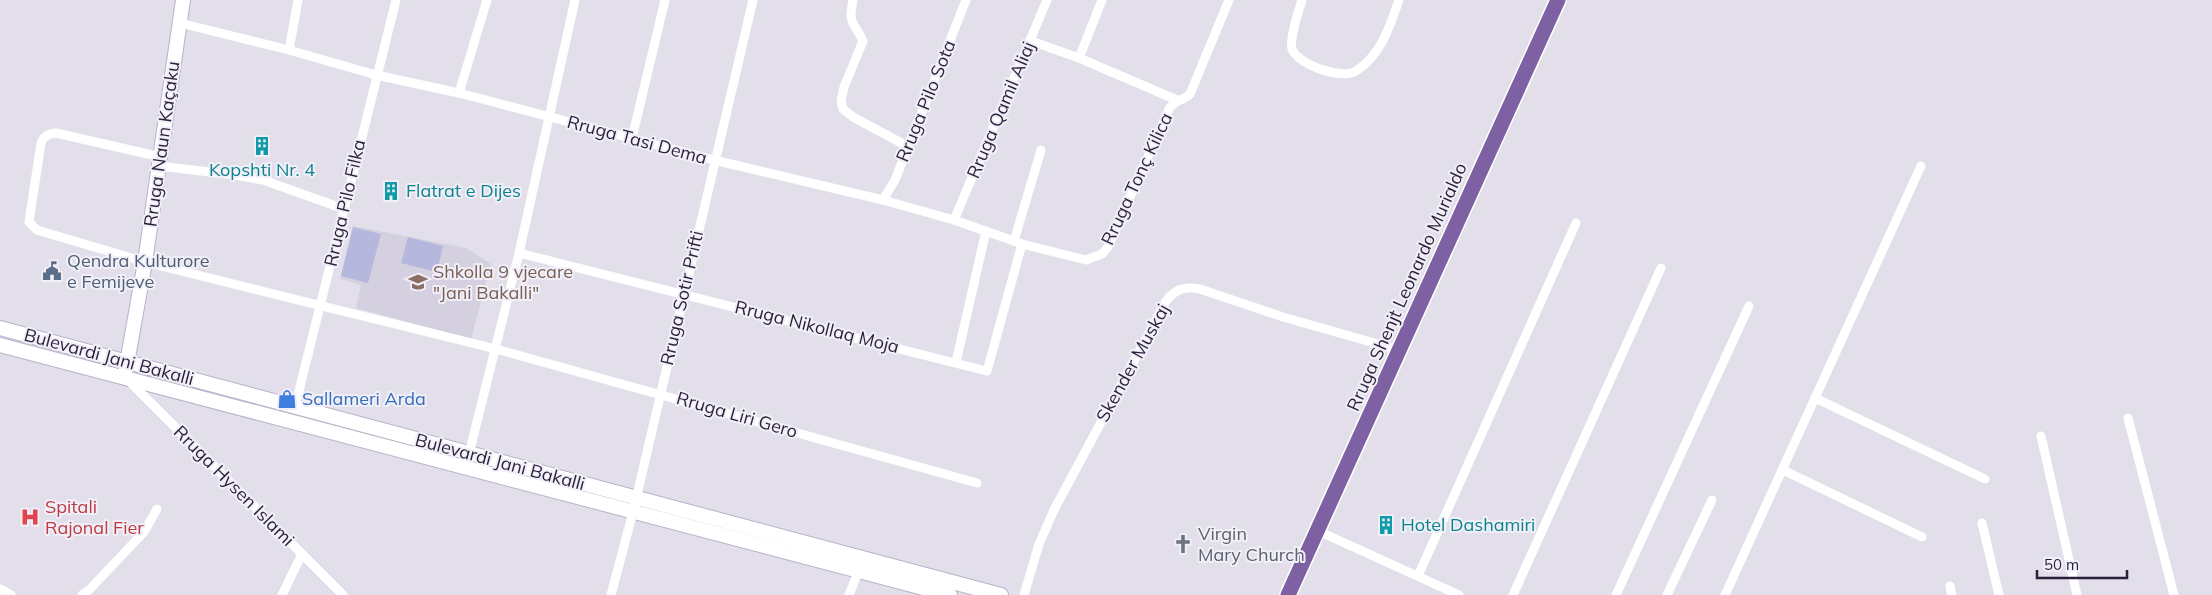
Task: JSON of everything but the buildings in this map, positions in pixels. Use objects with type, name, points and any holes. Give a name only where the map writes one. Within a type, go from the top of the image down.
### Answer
[{"type":"main road","name":"Rruga Naun Kaçaku","points":[[125,377],[145,262],[183,0]]},
{"type":"main road","name":"Rruga Shenjt Leonardo Murialdo","points":[[1290,593],[1316,530],[1558,0]]},
{"type":"main road","name":"Bulevardi Jani Bakalli","points":[[0,328],[469,454],[858,571],[950,595]]},
{"type":"main road","name":"Bulevardi Jani Bakalli","points":[[0,345],[634,505],[864,558],[1001,595]]},
{"type":"street","points":[[289,50],[298,0]]},
{"type":"street","name":"Rruga Pilo Filka","points":[[295,407],[322,305],[376,75],[396,0]]},
{"type":"street","points":[[459,94],[487,0]]},
{"type":"street","points":[[469,454],[519,253],[575,0]]},
{"type":"street","points":[[632,138],[665,0]]},
{"type":"street","name":"Rruga Sotir Prifti","points":[[611,595],[753,0]]},
{"type":"street","points":[[853,0],[850,15],[851,23],[863,40],[844,87],[841,101],[843,109],[853,117],[907,146]]},
{"type":"street","name":"Rruga Pilo Sota","points":[[883,200],[895,180],[966,0]]},
{"type":"street","name":"Rruga Qamil Aliaj","points":[[954,220],[1047,0]]},
{"type":"street","points":[[1079,58],[1102,0]]},
{"type":"street","name":"Rruga Tonç Kilica","points":[[1018,242],[1086,260],[1094,259],[1102,254],[1108,247],[1169,109],[1177,100],[1186,98],[1190,94],[1229,0]]},
{"type":"street","points":[[1302,0],[1294,30],[1292,48],[1295,54],[1308,64],[1340,75],[1347,75],[1356,71],[1375,55],[1382,43],[1399,0]]},
{"type":"street","name":"Rruga Tasi Dema","points":[[180,23],[289,50],[376,75],[459,94],[714,160],[883,200],[954,220],[1018,242]]},
{"type":"street","points":[[1031,41],[1079,58],[1177,100]]},
{"type":"street","points":[[322,305],[145,262],[32,228],[28,216],[41,143],[44,137],[56,133],[160,161],[263,180],[344,209]]},
{"type":"street","points":[[1018,242],[1041,150]]},
{"type":"street","points":[[1725,595],[1921,166]]},
{"type":"street","points":[[1418,576],[1576,223]]},
{"type":"street","points":[[956,362],[986,231]]},
{"type":"street","name":"Rruga Nikollaq Moja","points":[[519,253],[987,370],[1018,242]]},
{"type":"street","points":[[1514,595],[1661,268]]},
{"type":"street","name":"Skender Muskaj","points":[[1024,595],[1039,544],[1062,494],[1166,301],[1178,290],[1192,287],[1200,289],[1283,317],[1399,350]]},
{"type":"street","name":"Rruga Liri Gero","points":[[322,305],[660,393],[977,483]]},
{"type":"street","points":[[1616,595],[1749,306]]},
{"type":"street","name":"Rruga Hysen Islami","points":[[125,377],[343,595]]},
{"type":"street","points":[[1815,398],[1985,479]]},
{"type":"street","points":[[2128,418],[2174,595]]},
{"type":"street","points":[[2040,436],[2077,595]]},
{"type":"street","points":[[1783,470],[1922,537]]},
{"type":"street","points":[[1667,595],[1712,500]]},
{"type":"street","points":[[82,595],[144,532],[157,508]]},
{"type":"street","points":[[1982,523],[1999,595]]},
{"type":"street","points":[[1316,530],[1459,595]]},
{"type":"street","points":[[282,595],[302,554]]},
{"type":"street","points":[[849,595],[864,558]]},
{"type":"street","points":[[0,589],[11,595]]},
{"type":"shaded area","name":"Shkolla 9 vjecare \"Jani Bakalli\"","points":[[353,226],[466,248],[491,264],[471,339],[356,308],[361,285],[340,279]]},
{"type":"shaded area","points":[[353,227],[381,234],[368,283],[341,276]]},
{"type":"shaded area","points":[[408,237],[443,246],[437,272],[401,263]]},
{"type":"place","name":"Kopshti Nr. 4","points":[[262,146]]},
{"type":"place","name":"Flatrat e Dijes","points":[[391,191]]},
{"type":"place","name":"Qendra Kulturore e Femijeve","points":[[52,271]]},
{"type":"place","name":"Shkolla 9 vjecare \"Jani Bakalli\"","points":[[418,282]]},
{"type":"place","name":"Sallameri Arda","points":[[287,399]]},
{"type":"place","name":"Spitali Rajonal Fier","points":[[30,517]]},
{"type":"place","name":"Hotel Dashamiri","points":[[1386,525]]},
{"type":"place","name":"Virgin Mary Church","points":[[1183,544]]}]
